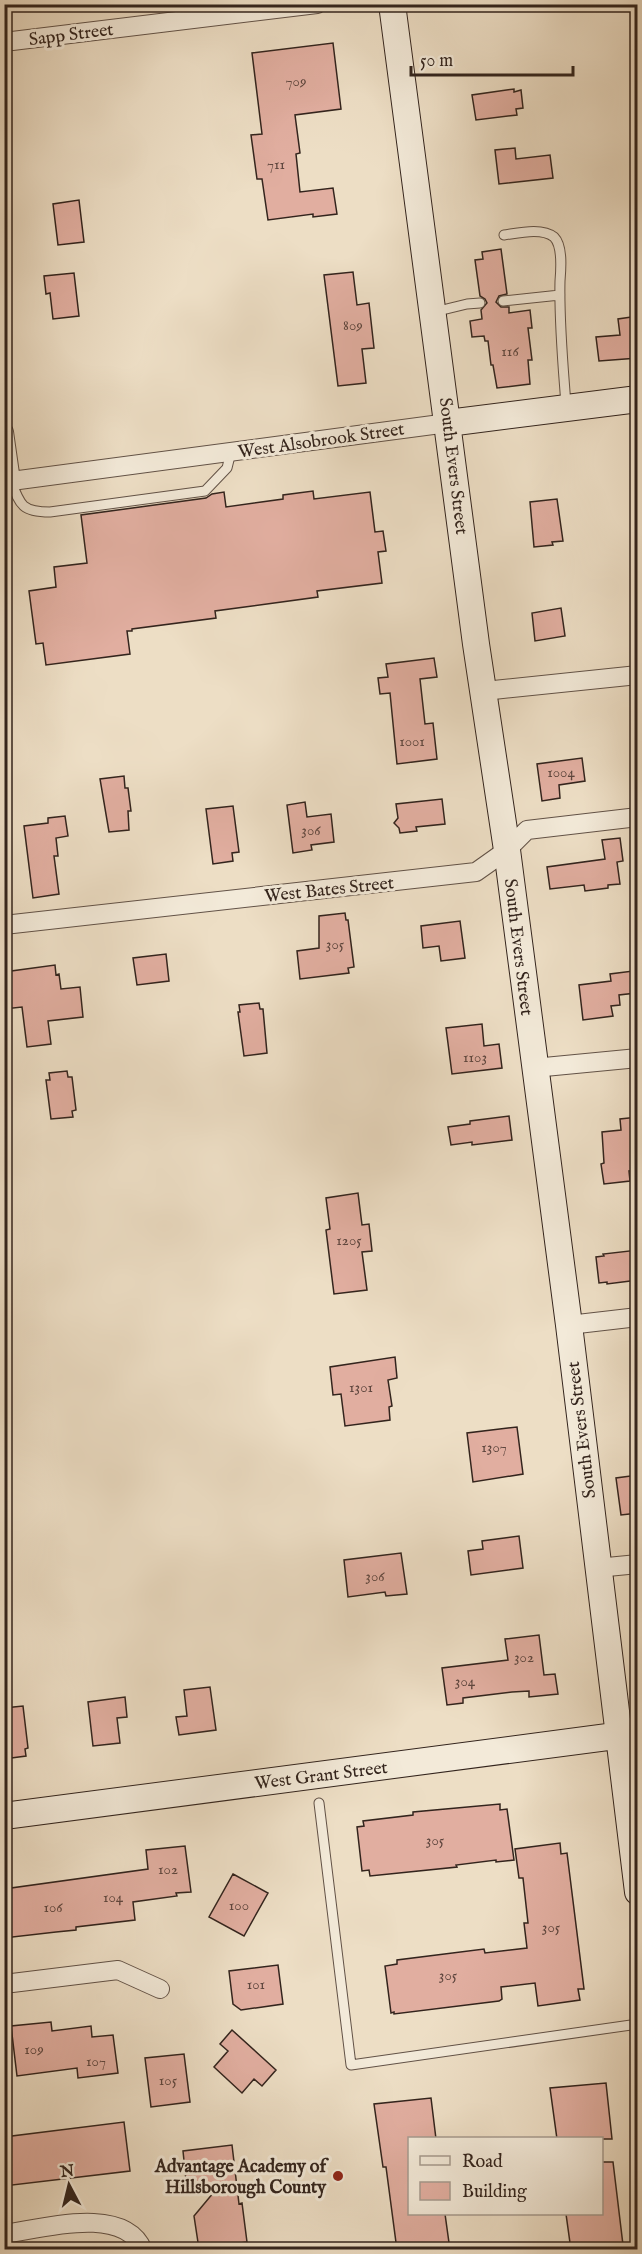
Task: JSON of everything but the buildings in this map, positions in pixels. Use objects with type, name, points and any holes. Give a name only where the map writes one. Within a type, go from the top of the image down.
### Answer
[{"type":"street","name":"Sapp Street","points":[[4,42],[317,4]]},
{"type":"street","name":"South Evers Street","points":[[392,4],[476,644],[507,850],[569,1325],[597,1568],[628,1734],[638,1892]]},
{"type":"street","name":"West Alsobrook Street","points":[[8,481],[638,399]]},
{"type":"street","points":[[4,432],[8,481]]},
{"type":"street","points":[[484,691],[638,675]]},
{"type":"street","name":"West Bates Street","points":[[4,925],[476,872],[507,850],[527,830],[638,817]]},
{"type":"street","points":[[534,1068],[638,1058]]},
{"type":"street","points":[[569,1325],[638,1317]]},
{"type":"street","points":[[597,1568],[638,1564]]},
{"type":"street","name":"West Grant Street","points":[[4,1816],[628,1734]]},
{"type":"street","points":[[4,1984],[118,1970],[160,1989]]},
{"type":"street","points":[[4,2234],[93,2222],[112,2224],[130,2234],[143,2250]]},
{"type":"lane","points":[[504,234],[542,232],[557,240],[560,251],[560,317],[567,408]]},
{"type":"lane","points":[[503,301],[560,295]]},
{"type":"lane","points":[[434,312],[480,303]]},
{"type":"lane","points":[[8,481],[19,501],[32,512],[50,512],[205,491],[227,468],[231,452]]},
{"type":"lane","points":[[319,1803],[351,2065],[638,2024]]},
{"type":"place","name":"Advantage Academy of Hillsborough County","points":[[338,2176]]}]
